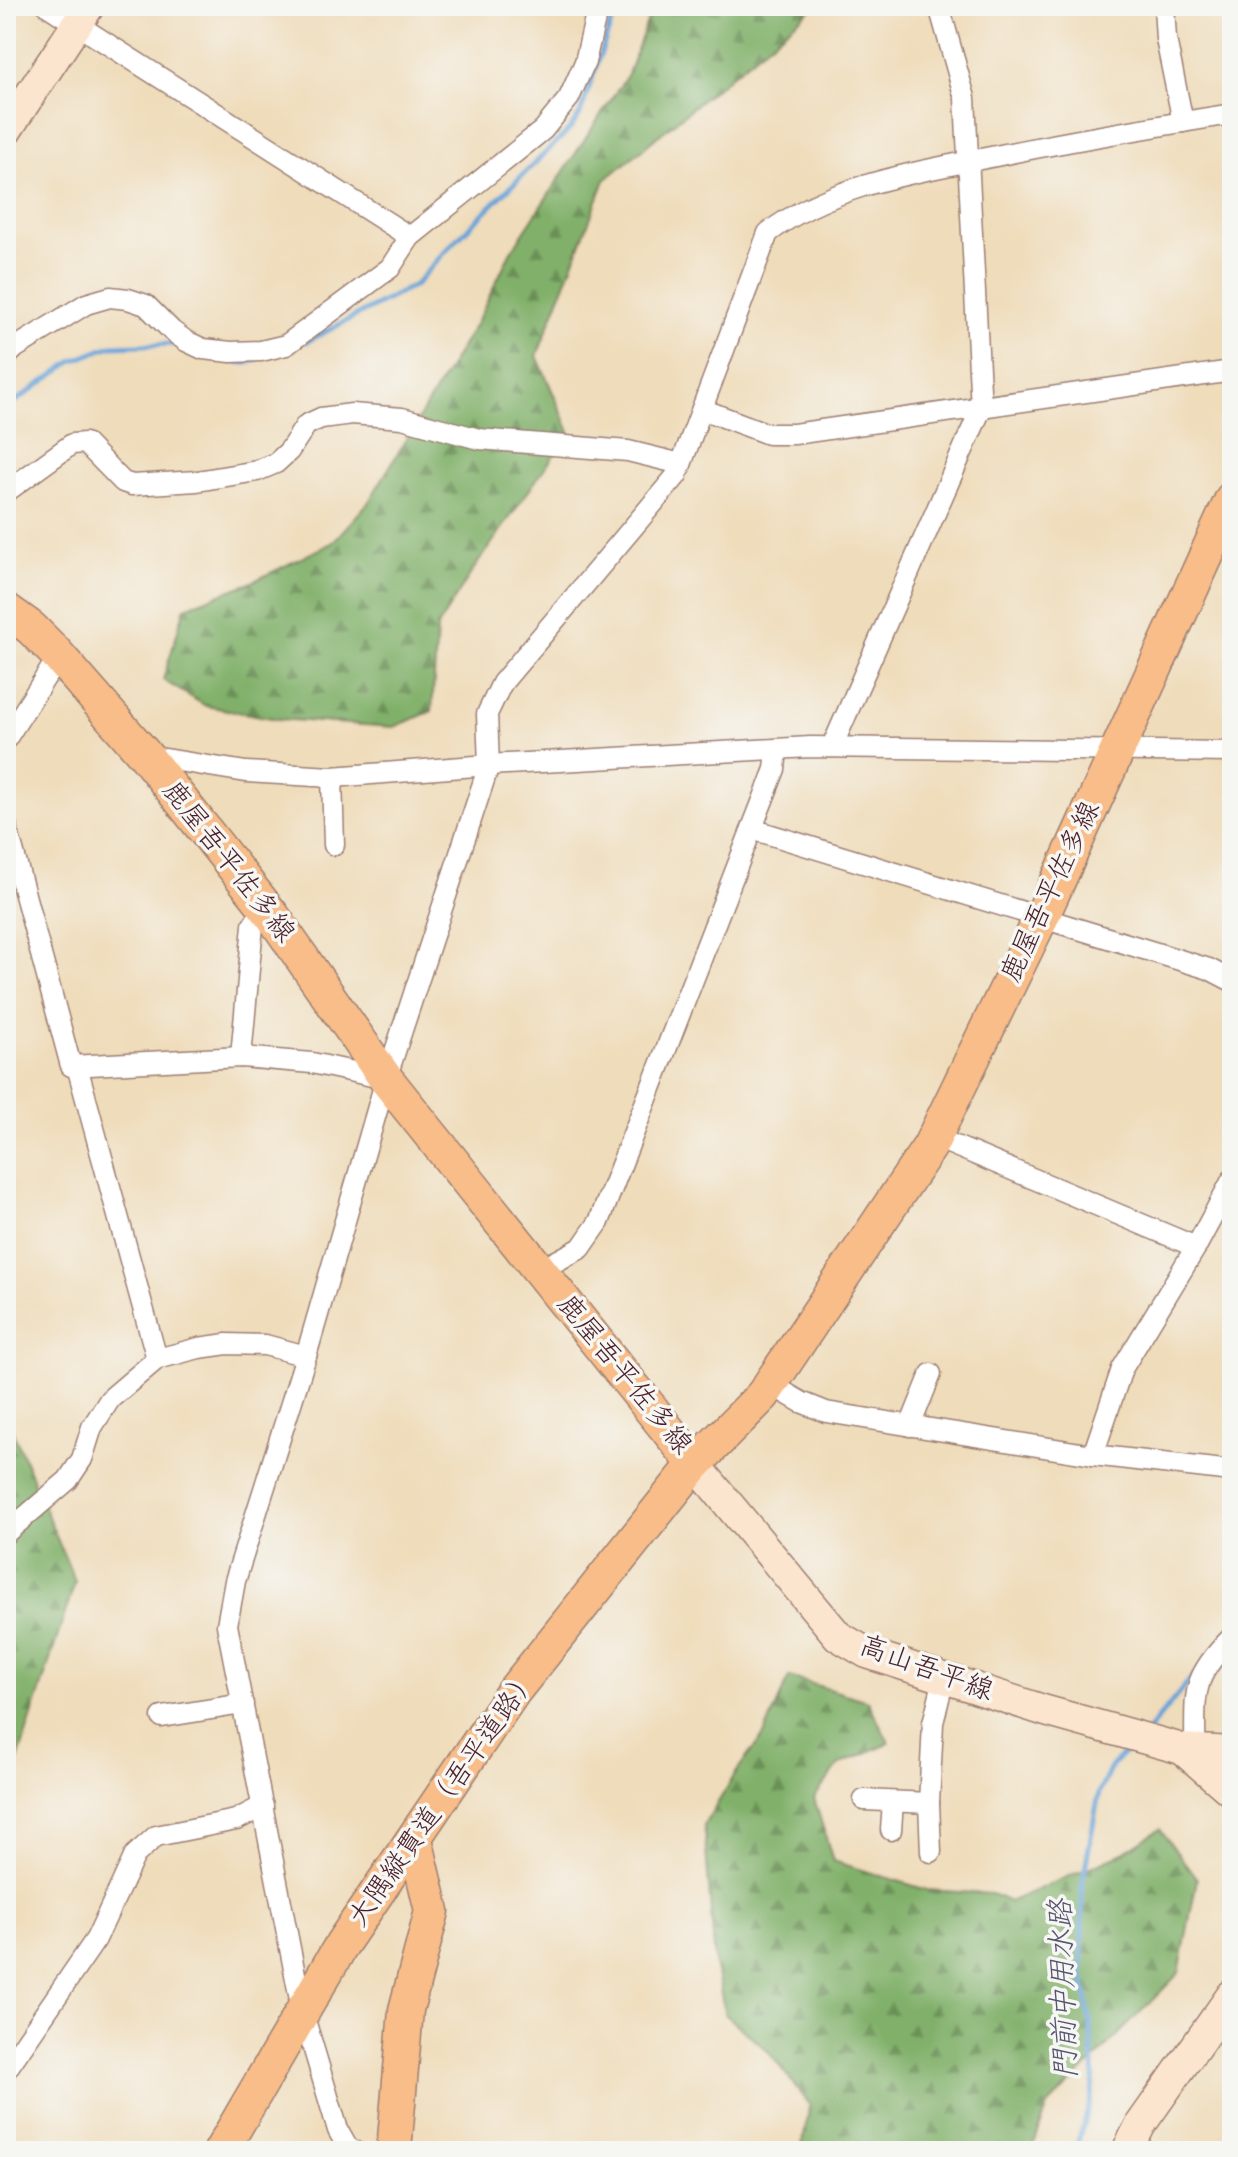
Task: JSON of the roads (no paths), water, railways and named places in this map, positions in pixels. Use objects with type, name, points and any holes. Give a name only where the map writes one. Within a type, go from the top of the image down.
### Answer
[{"type":"main road","points":[[6,131],[83,15]]},
{"type":"main road","name":"鹿屋吾平佐多線","points":[[6,610],[31,628],[59,656],[145,755],[265,907],[386,1079],[695,1464],[763,1395],[934,1137],[1042,916],[1232,499]]},
{"type":"main road","name":"高山吾平線","points":[[695,1464],[838,1636],[867,1653],[1046,1711],[1189,1749],[1232,1752]]},
{"type":"main road","name":"大隅縦貫道（吾平道路）","points":[[221,2151],[342,1944],[513,1692],[695,1464]]},
{"type":"main road","points":[[1189,1749],[1232,1792]]},
{"type":"main road","points":[[394,2151],[406,2010],[432,1911],[415,1839]]},
{"type":"main road","points":[[1127,2151],[1141,2124],[1232,1995]]},
{"type":"street","points":[[48,6],[83,15],[410,237]]},
{"type":"street","points":[[6,357],[15,348],[86,304],[110,297],[146,305],[179,336],[203,349],[261,351],[286,345],[390,268],[410,237],[543,130],[569,98],[585,62],[598,6]]},
{"type":"street","points":[[832,747],[981,409],[965,98],[939,6]]},
{"type":"street","points":[[1164,6],[1166,39],[1183,122]]},
{"type":"street","points":[[354,2151],[347,2146],[338,2130],[302,2010],[227,1625],[235,1581],[306,1356],[386,1079],[489,765],[487,714],[502,683],[677,475],[768,233],[783,221],[826,199],[916,172],[1083,138],[1232,114]]},
{"type":"street","points":[[702,409],[768,434],[827,430],[1232,371]]},
{"type":"street","points":[[6,492],[72,444],[85,443],[123,482],[132,485],[197,481],[257,471],[276,463],[289,451],[306,425],[321,418],[352,414],[402,418],[479,439],[628,451],[681,464]]},
{"type":"street","points":[[6,739],[59,656]]},
{"type":"street","points":[[145,755],[246,772],[332,777],[489,765],[832,747],[1232,752]]},
{"type":"street","points":[[540,1270],[581,1248],[599,1222],[775,769],[777,749]]},
{"type":"street","points":[[332,777],[334,845]]},
{"type":"street","points":[[6,824],[71,1066],[241,1057],[312,1063],[386,1079]]},
{"type":"street","points":[[752,829],[1042,916],[1209,969],[1232,981]]},
{"type":"street","points":[[241,1057],[253,925],[265,907]]},
{"type":"street","points":[[77,1066],[157,1359]]},
{"type":"street","points":[[934,1137],[1196,1247]]},
{"type":"street","points":[[1093,1455],[1122,1369],[1196,1247],[1232,1180]]},
{"type":"street","points":[[6,1533],[68,1480],[82,1459],[92,1427],[110,1399],[157,1359],[227,1344],[265,1345],[306,1356]]},
{"type":"street","points":[[910,1426],[931,1374]]},
{"type":"street","points":[[770,1384],[826,1412],[1093,1455],[1232,1471]]},
{"type":"street","points":[[1189,1749],[1196,1686],[1207,1664],[1232,1637]]},
{"type":"street","points":[[931,1852],[929,1803],[933,1723],[944,1678]]},
{"type":"street","points":[[162,1717],[243,1704]]},
{"type":"street","points":[[864,1800],[929,1803]]},
{"type":"street","points":[[891,1830],[893,1802]]},
{"type":"street","points":[[6,2070],[96,1939],[135,1855],[156,1836],[236,1820],[263,1806]]},
{"type":"waterway","points":[[306,342],[415,285],[454,242],[570,129],[580,114],[617,6]]},
{"type":"waterway","points":[[6,408],[73,361],[111,346],[173,344],[179,347]]},
{"type":"waterway","points":[[230,361],[247,363],[256,360]]},
{"type":"waterway","name":"門前中用水路","points":[[1149,1730],[1193,1676]]},
{"type":"waterway","name":"門前中用水路","points":[[1075,2151],[1090,2104],[1094,2077],[1082,1971],[1082,1885],[1099,1793],[1112,1765],[1133,1745]]}]
